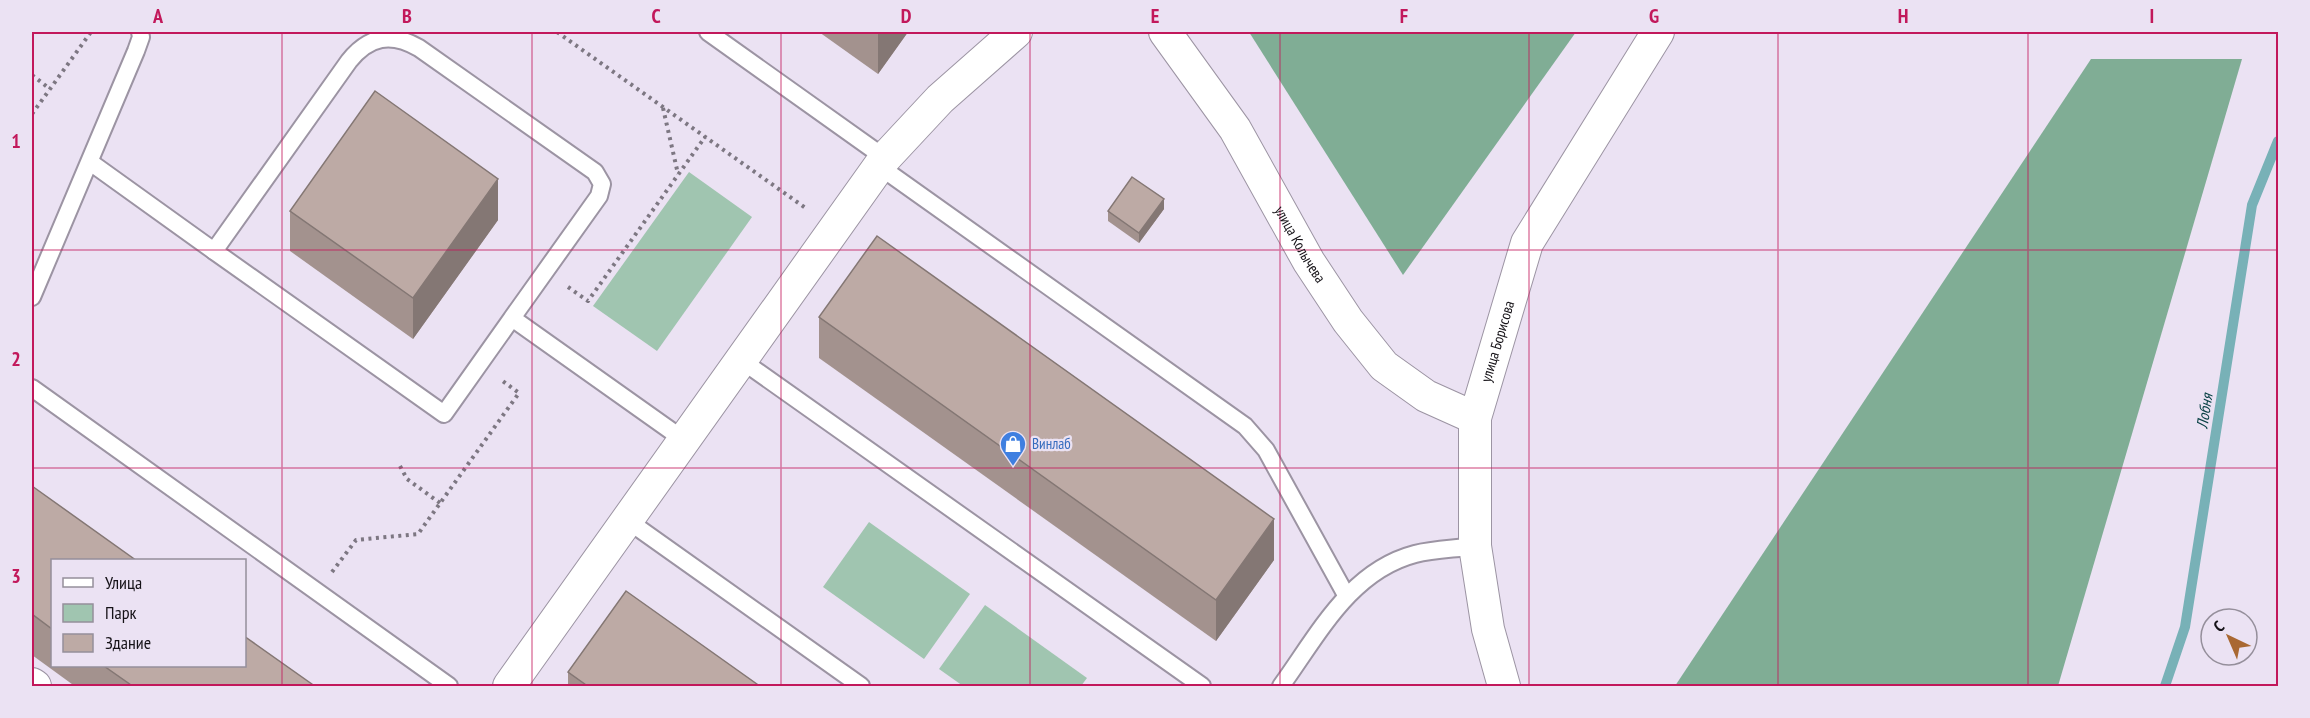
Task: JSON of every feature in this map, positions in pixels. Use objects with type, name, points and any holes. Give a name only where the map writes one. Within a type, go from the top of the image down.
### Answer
[{"type":"street","points":[[509,687],[882,162],[940,99],[1015,32]]},
{"type":"street","name":"улица Колычева","points":[[1165,32],[1235,129],[1309,262],[1348,321],[1384,366],[1426,396],[1475,418]]},
{"type":"street","name":"улица Борисова","points":[[1504,687],[1488,629],[1474,546],[1475,418],[1527,243],[1658,32]]},
{"type":"street","points":[[32,684],[35,687]]},
{"type":"lane","points":[[32,297],[136,51],[141,37],[140,32]]},
{"type":"lane","points":[[708,32],[882,162],[1245,426],[1266,450],[1346,595]]},
{"type":"lane","points":[[90,162],[214,251],[444,414],[599,196],[602,184],[595,172],[407,40],[391,37],[373,40],[358,50],[214,251]]},
{"type":"lane","points":[[512,318],[684,440]]},
{"type":"lane","points":[[741,360],[1202,687]]},
{"type":"lane","points":[[32,388],[449,687]]},
{"type":"lane","points":[[627,520],[861,687]]},
{"type":"lane","points":[[1281,687],[1346,595],[1375,570],[1415,554],[1474,546]]},
{"type":"path","points":[[32,114],[91,32]]},
{"type":"path","points":[[557,32],[835,229]]},
{"type":"path","points":[[32,75],[50,88]]},
{"type":"path","points":[[663,107],[678,175]]},
{"type":"path","points":[[546,271],[588,301],[705,137]]},
{"type":"path","points":[[318,592],[356,540],[418,534],[519,393],[479,364]]},
{"type":"path","points":[[400,466],[407,479],[440,503]]},
{"type":"green space","points":[[1249,32],[1576,32],[1403,275]]},
{"type":"green space","points":[[2091,59],[2242,59],[2058,686],[1675,686]]},
{"type":"green space","points":[[689,172],[752,217],[657,351],[593,306]]},
{"type":"green space","points":[[869,522],[970,594],[924,659],[823,587]]},
{"type":"green space","points":[[985,605],[1087,678],[1081,686],[963,686],[939,669]]},
{"type":"building","points":[[375,91],[498,179],[413,298],[290,211]]},
{"type":"building","points":[[1132,177],[1164,199],[1139,233],[1108,211]]},
{"type":"building","points":[[877,236],[1274,519],[1216,600],[819,317]]},
{"type":"building","points":[[32,486],[134,559],[51,559],[51,628],[32,614]]},
{"type":"building","points":[[626,591],[761,687],[589,687],[568,672]]},
{"type":"building","points":[[246,637],[316,687],[134,687],[105,667],[246,667]]},
{"type":"waterway","name":"Лобня","points":[[2165,686],[2185,627],[2252,205],[2278,141]]},
{"type":"place","name":"Винлаб","points":[[1013,467]]}]
